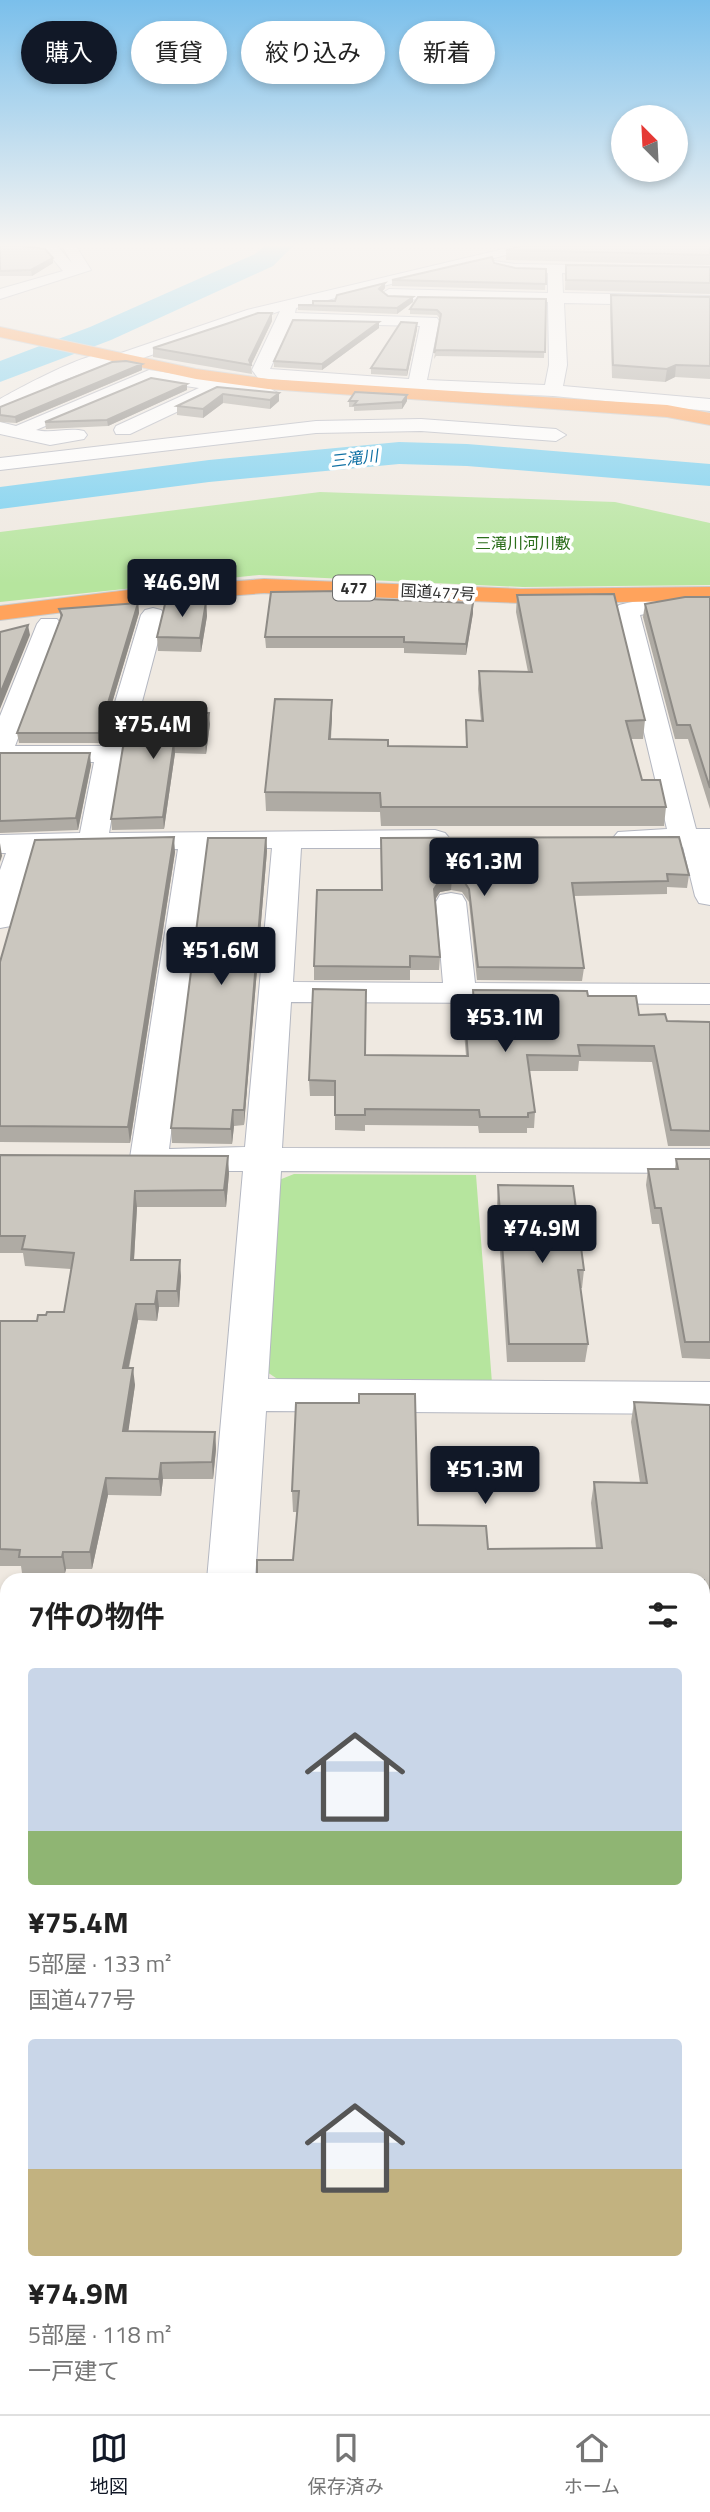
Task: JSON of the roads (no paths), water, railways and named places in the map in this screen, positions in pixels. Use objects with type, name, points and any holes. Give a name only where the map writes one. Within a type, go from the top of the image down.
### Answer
[{"type":"highway","points":[[122,359],[209,376],[282,385],[568,403],[667,411],[710,419]]},
{"type":"highway","name":"国道477号","points":[[0,613],[136,596],[264,586],[509,596],[710,594]]},
{"type":"street","points":[[0,396],[102,359]]},
{"type":"street","points":[[273,359],[261,370],[264,374],[421,392],[553,391],[710,405]]},
{"type":"street","points":[[415,359],[421,392],[421,425]]},
{"type":"street","points":[[553,391],[557,359]]},
{"type":"street","points":[[149,376],[215,387],[301,396],[285,410],[50,439],[9,430],[149,376]]},
{"type":"street","points":[[0,406],[50,379]]},
{"type":"street","points":[[123,430],[215,387]]},
{"type":"street","points":[[0,464],[284,429],[421,425],[556,435]]},
{"type":"street","points":[[710,594],[627,610],[696,838],[710,896]]},
{"type":"street","points":[[93,842],[109,754],[117,747],[153,615]]},
{"type":"street","points":[[0,749],[49,624]]},
{"type":"street","points":[[0,754],[109,754]]},
{"type":"street","points":[[232,1573],[286,838]]},
{"type":"street","points":[[604,838],[696,838]]},
{"type":"street","points":[[149,1158],[194,839]]},
{"type":"street","points":[[0,919],[12,844],[194,839],[458,839]]},
{"type":"street","points":[[451,902],[460,993]]},
{"type":"street","points":[[275,992],[710,994]]},
{"type":"street","points":[[109,1158],[710,1161]]},
{"type":"street","points":[[245,1395],[710,1398]]},
{"type":"waterway","points":[[0,372],[36,359]]},
{"type":"waterway","name":"三滝川","points":[[0,498],[209,471],[399,453],[467,455],[710,475]]},
{"type":"park label","name":"三滝川河川敷","points":[[523,543]]}]
